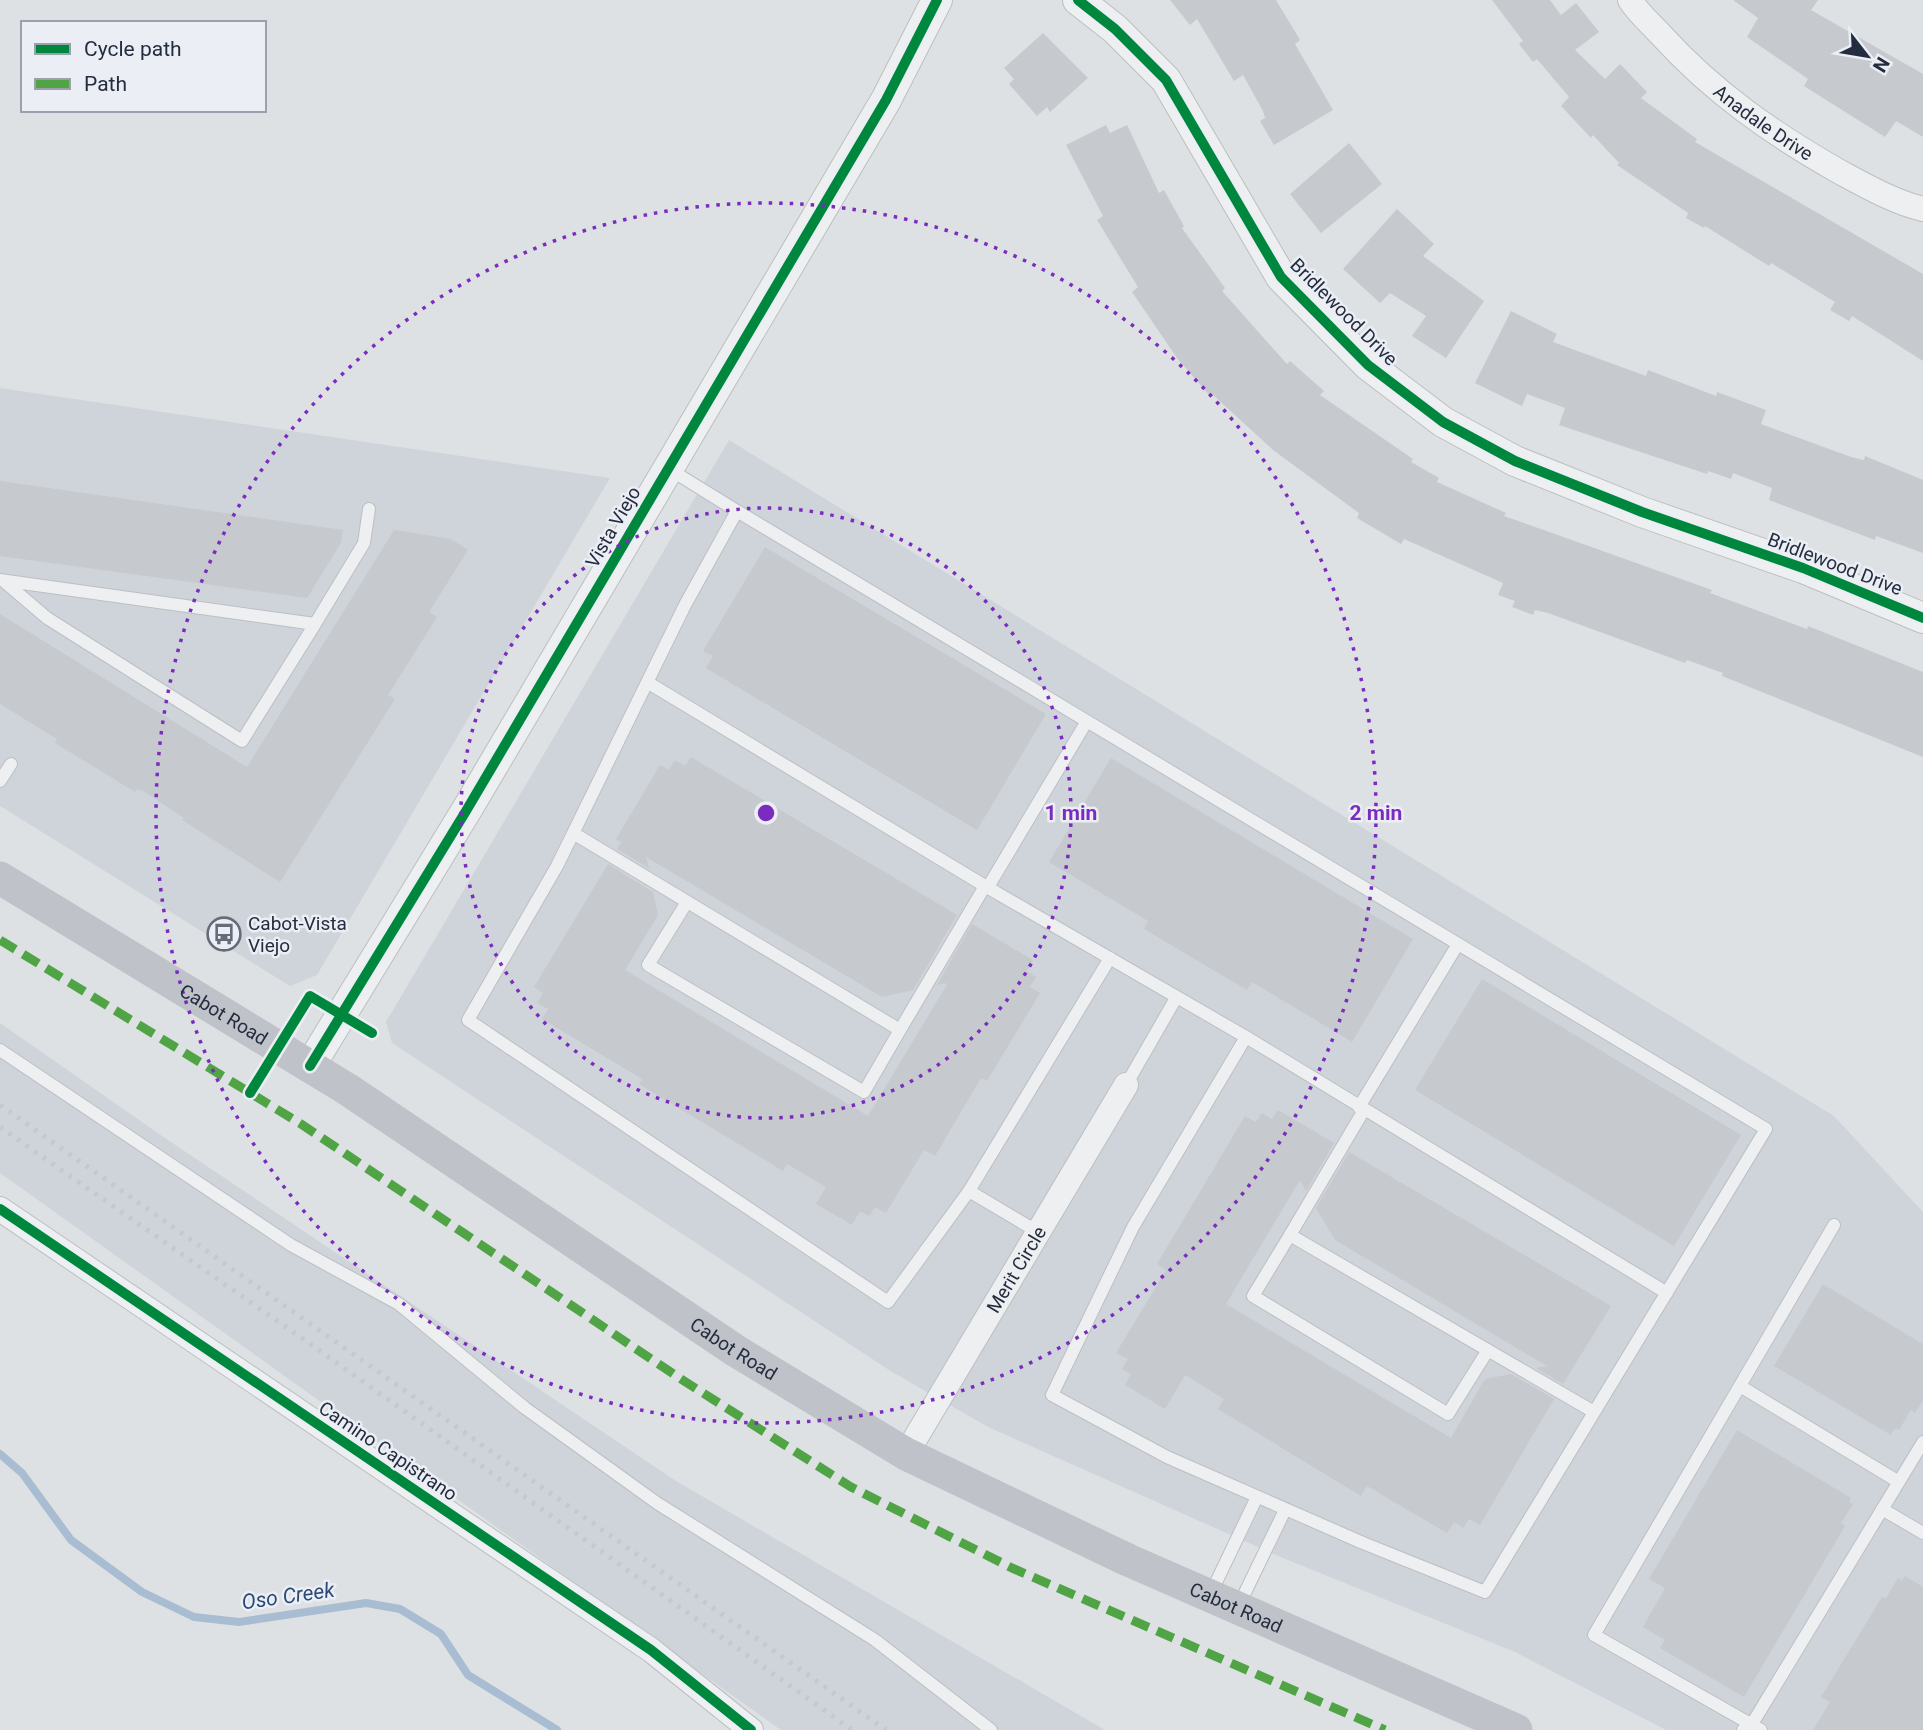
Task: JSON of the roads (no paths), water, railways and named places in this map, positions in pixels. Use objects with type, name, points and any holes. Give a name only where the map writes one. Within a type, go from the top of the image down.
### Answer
[{"type":"main road","name":"Cabot Road","points":[[0,877],[310,1066],[736,1351],[906,1454],[1128,1560],[1516,1730]]},
{"type":"street","name":"Vista Viejo","points":[[310,1066],[466,811],[887,100],[937,0]]},
{"type":"street","name":"Bridlewood Drive","points":[[1078,0],[1115,29],[1166,80],[1281,277],[1368,365],[1443,422],[1528,466],[1642,512],[1802,568],[1923,618]]},
{"type":"street","name":"Anadale Drive","points":[[1630,0],[1687,64],[1742,111],[1788,143],[1860,183],[1923,209]]},
{"type":"street","name":"Merit Circle","points":[[906,1454],[1126,1085]]},
{"type":"street","name":"Camino Capistrano","points":[[0,1209],[651,1650],[751,1730]]},
{"type":"lane","points":[[668,468],[1766,1129],[1485,1592],[1285,1510],[1167,1457],[1052,1395],[1133,1227],[1246,1037]]},
{"type":"lane","points":[[2,581],[47,618],[242,741],[364,543],[369,509]]},
{"type":"lane","points":[[737,511],[685,605],[573,833],[468,1020],[888,1303],[970,1191],[1110,958]]},
{"type":"lane","points":[[2,581],[315,624]]},
{"type":"lane","points":[[647,682],[986,886],[1246,1037],[1667,1293]]},
{"type":"lane","points":[[687,902],[648,965],[864,1093],[1087,721]]},
{"type":"lane","points":[[0,781],[11,764]]},
{"type":"lane","points":[[573,833],[900,1030]]},
{"type":"lane","points":[[1458,944],[1253,1296],[1448,1414],[1488,1350]]},
{"type":"lane","points":[[1126,1085],[1176,998]]},
{"type":"lane","points":[[0,1050],[279,1238],[399,1304],[536,1416],[657,1503],[875,1640],[991,1730]]},
{"type":"lane","points":[[970,1191],[1038,1233]]},
{"type":"lane","points":[[1834,1225],[1594,1635],[1752,1729],[1923,1442]]},
{"type":"lane","points":[[1290,1235],[1594,1412]]},
{"type":"lane","points":[[1740,1386],[1899,1482]]},
{"type":"lane","points":[[1224,1601],[1257,1497]]},
{"type":"lane","points":[[1882,1509],[1923,1533]]},
{"type":"lane","points":[[1224,1601],[1285,1510]]},
{"type":"waterway","name":"Oso Creek","points":[[0,1454],[22,1473],[71,1540],[142,1592],[194,1617],[239,1622],[366,1603],[400,1609],[441,1634],[468,1675],[557,1730]]},
{"type":"railway","points":[[0,1105],[886,1730]]},
{"type":"railway","points":[[0,1127],[852,1730]]},
{"type":"place","name":"Cabot-Vista Viejo","points":[[224,934]]}]
